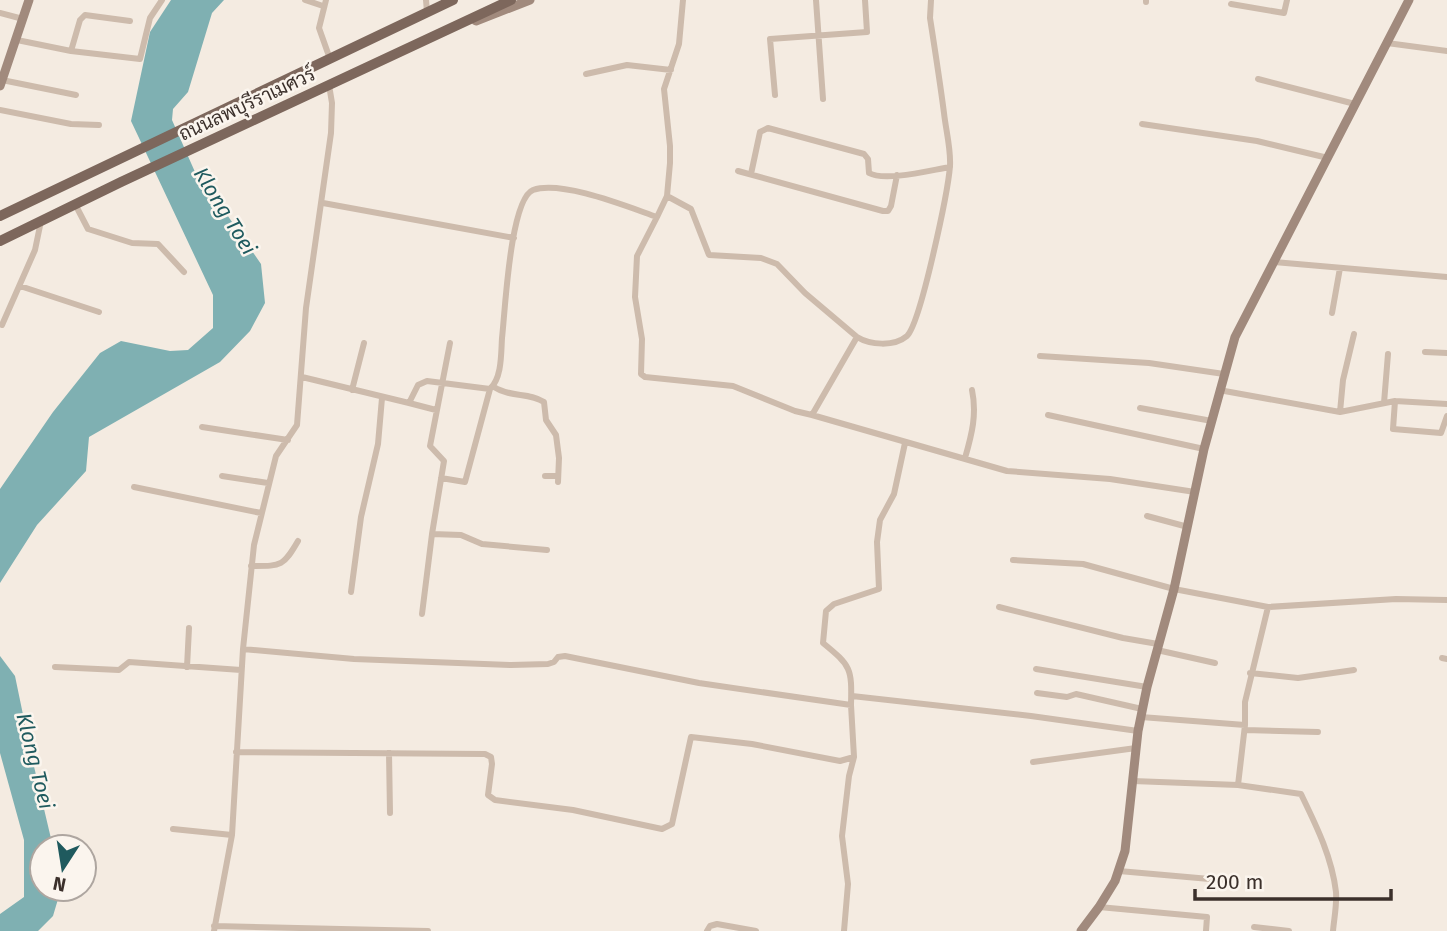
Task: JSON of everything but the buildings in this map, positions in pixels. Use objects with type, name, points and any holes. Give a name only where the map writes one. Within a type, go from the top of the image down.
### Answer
[{"type":"main road","name":"ถนนลพบุรีราเมศวร์","points":[[2,214],[450,0]]},
{"type":"main road","name":"ถนนลพบุรีราเมศวร์","points":[[0,241],[510,0]]},
{"type":"street","points":[[29,0],[16,40],[4,63],[1,84],[76,95]]},
{"type":"street","points":[[16,40],[71,51],[140,59],[150,18],[162,0]]},
{"type":"street","points":[[305,0],[324,3],[319,28],[330,59]]},
{"type":"street","points":[[426,0],[427,12]]},
{"type":"street","points":[[430,39],[530,0]]},
{"type":"street","points":[[683,0],[679,44],[664,89],[670,146],[667,196],[637,256],[635,297],[642,339],[641,374],[645,377],[733,386],[795,411],[1007,471],[1110,479],[1195,492]]},
{"type":"street","points":[[816,0],[823,99]]},
{"type":"street","points":[[775,95],[770,39],[867,32],[865,0]]},
{"type":"street","points":[[667,196],[691,209],[709,255],[761,258],[777,264],[805,293],[866,343],[891,343],[909,334],[936,243],[950,167],[930,18],[931,0]]},
{"type":"street","points":[[1231,4],[1284,13],[1287,0]]},
{"type":"street","points":[[1081,931],[1099,907],[1119,871],[1125,851],[1141,713],[1174,589],[1204,449],[1235,337],[1409,0]]},
{"type":"street","points":[[0,13],[23,19]]},
{"type":"street","points":[[71,51],[80,20],[85,15],[130,21]]},
{"type":"street","points":[[1387,43],[1447,51]]},
{"type":"street","points":[[586,74],[627,65],[671,70]]},
{"type":"street","points":[[1258,79],[1354,104]]},
{"type":"street","points":[[329,85],[332,103],[331,133],[306,308],[297,425],[276,456],[251,566],[243,649],[232,835],[214,928],[428,931]]},
{"type":"street","points":[[0,110],[71,124],[99,125]]},
{"type":"street","points":[[1142,124],[1257,141],[1328,158]]},
{"type":"street","points":[[751,174],[760,132],[768,128],[864,154],[868,159],[869,173],[873,176],[950,167]]},
{"type":"street","points":[[738,171],[883,211],[888,211],[891,206],[897,175]]},
{"type":"street","points":[[442,478],[465,482],[500,365],[513,238],[517,215],[527,194],[534,190],[556,189],[594,195],[657,217]]},
{"type":"street","points":[[323,203],[513,238]]},
{"type":"street","points":[[75,204],[88,229],[132,243],[158,244],[184,272]]},
{"type":"street","points":[[2,325],[35,250],[40,222]]},
{"type":"street","points":[[1274,262],[1447,277]]},
{"type":"street","points":[[1332,313],[1340,268]]},
{"type":"street","points":[[20,286],[99,312]]},
{"type":"street","points":[[1339,412],[1343,380],[1354,334]]},
{"type":"street","points":[[812,415],[857,337]]},
{"type":"street","points":[[422,614],[444,461],[430,446],[450,342]]},
{"type":"street","points":[[352,390],[364,344]]},
{"type":"street","points":[[1425,352],[1447,353]]},
{"type":"street","points":[[1384,403],[1388,354]]},
{"type":"street","points":[[1040,356],[1149,363],[1224,374]]},
{"type":"street","points":[[302,377],[436,410]]},
{"type":"street","points":[[409,403],[418,385],[427,381],[492,388],[517,397],[536,397],[544,402],[546,420],[556,435],[559,458],[558,479],[545,476]]},
{"type":"street","points":[[965,458],[976,409],[972,390]]},
{"type":"street","points":[[1219,390],[1339,412],[1395,401],[1447,404]]},
{"type":"street","points":[[351,592],[361,517],[378,444],[382,398]]},
{"type":"street","points":[[1395,401],[1393,429],[1441,433],[1447,416]]},
{"type":"street","points":[[1140,408],[1212,421]]},
{"type":"street","points":[[1048,415],[1204,449]]},
{"type":"street","points":[[202,427],[288,440]]},
{"type":"street","points":[[844,931],[848,884],[842,836],[854,757],[852,696],[850,670],[844,660],[823,643],[826,611],[834,604],[879,589],[877,542],[880,520],[894,494],[905,443]]},
{"type":"street","points":[[222,476],[268,484]]},
{"type":"street","points":[[134,487],[261,513]]},
{"type":"street","points":[[1147,516],[1188,527]]},
{"type":"street","points":[[432,534],[461,535],[482,544],[547,550]]},
{"type":"street","points":[[251,566],[278,565],[285,562],[298,541]]},
{"type":"street","points":[[1013,560],[1083,564],[1174,589],[1268,607],[1396,599],[1447,600]]},
{"type":"street","points":[[999,607],[1215,663]]},
{"type":"street","points":[[1238,785],[1245,728],[1245,702],[1268,607]]},
{"type":"street","points":[[187,667],[189,628]]},
{"type":"street","points":[[243,649],[354,659],[511,665],[548,664],[565,656],[699,683],[851,705]]},
{"type":"street","points":[[55,667],[119,670],[129,662],[242,670]]},
{"type":"street","points":[[1036,669],[1147,687]]},
{"type":"street","points":[[1250,673],[1298,678],[1354,670]]},
{"type":"street","points":[[1037,693],[1068,697],[1076,694],[1141,713],[1245,728],[1318,732]]},
{"type":"street","points":[[852,696],[1138,731]]},
{"type":"street","points":[[236,752],[485,754],[491,757],[492,764],[488,795],[495,800],[573,810],[662,829],[672,824],[691,737],[752,744],[840,761],[854,757]]},
{"type":"street","points":[[1033,762],[1136,748]]},
{"type":"street","points":[[389,753],[390,813]]},
{"type":"street","points":[[1133,781],[1238,785],[1301,794],[1320,833],[1329,860],[1336,895],[1333,931]]},
{"type":"street","points":[[173,829],[232,835]]},
{"type":"street","points":[[1119,871],[1221,880]]},
{"type":"street","points":[[1099,907],[1207,917],[1206,931]]},
{"type":"street","points":[[707,931],[710,926],[717,925],[756,931]]},
{"type":"street","points":[[1254,928],[1289,931]]},
{"type":"water","points":[[171,0],[224,0],[212,13],[188,92],[173,109],[172,120],[195,172],[261,264],[265,303],[250,331],[220,362],[89,437],[86,471],[37,525],[0,583],[0,489],[53,412],[100,353],[121,341],[170,351],[188,350],[213,328],[213,295],[131,121],[150,32]]},
{"type":"water","points":[[0,656],[15,676],[50,833],[28,833],[28,903],[57,903],[53,916],[38,931],[0,931],[0,914],[24,897],[24,840],[0,753]]},
{"type":"water label","name":"Klong Toei","points":[[225,211]]},
{"type":"water label","name":"Klong Toei","points":[[35,761]]}]
